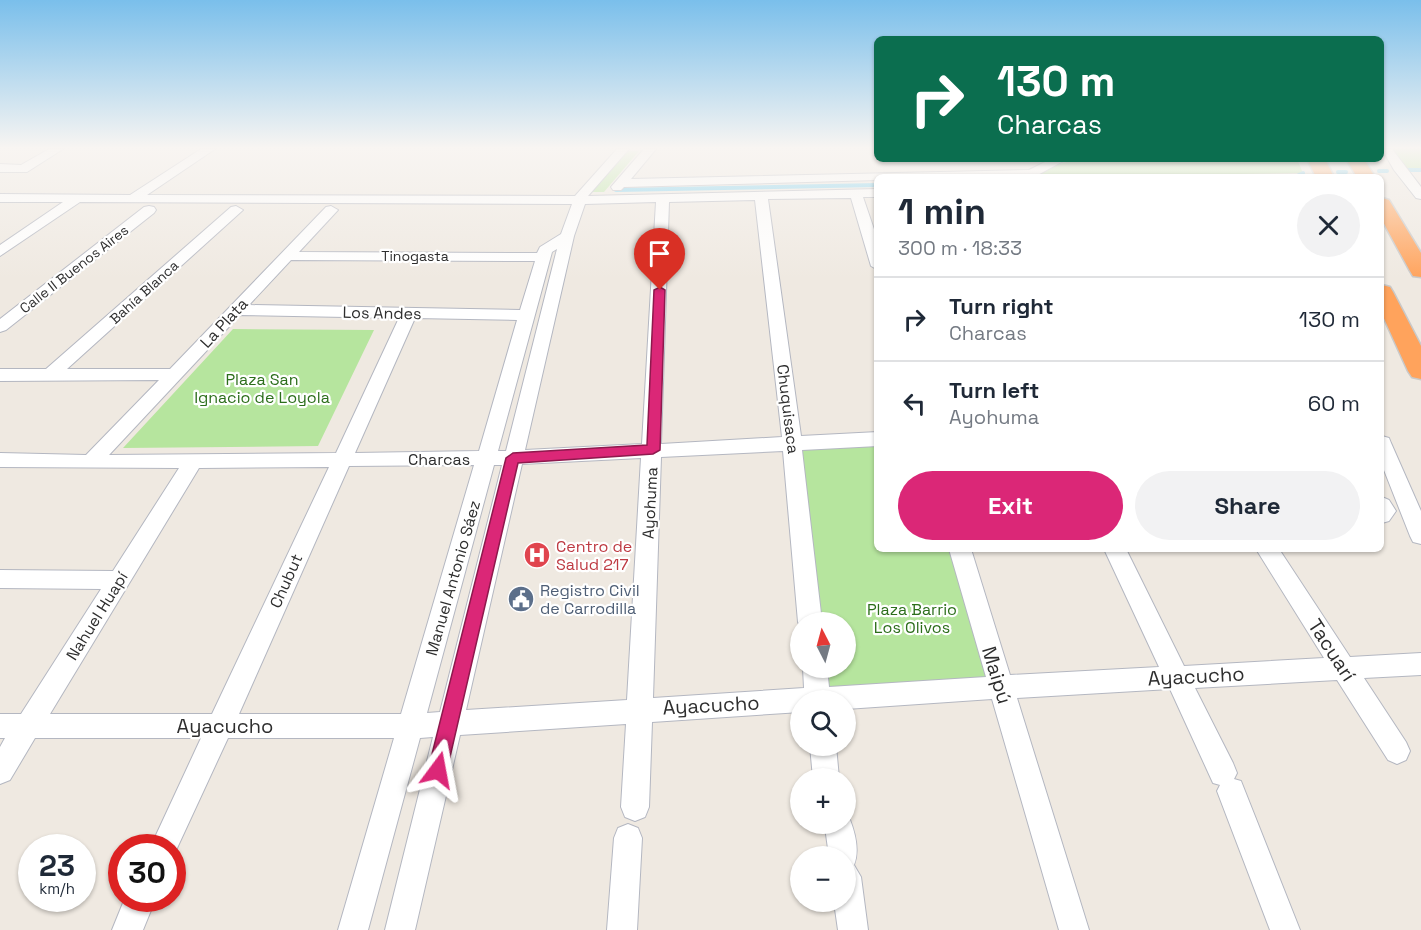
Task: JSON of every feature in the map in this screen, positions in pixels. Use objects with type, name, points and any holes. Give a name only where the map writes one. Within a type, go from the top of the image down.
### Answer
[{"type":"highway","points":[[1384,207],[1421,271]]},
{"type":"highway","points":[[1384,296],[1421,371]]},
{"type":"street","points":[[132,199],[142,192]]},
{"type":"street","name":"Manuel Antonio Sáez","points":[[400,930],[567,236],[584,192]]},
{"type":"street","points":[[607,200],[613,192]]},
{"type":"street","points":[[0,198],[607,200],[874,193]]},
{"type":"street","points":[[856,194],[874,253]]},
{"type":"street","name":"Chuquisaca","points":[[761,196],[792,442],[809,612]]},
{"type":"street","points":[[0,252],[76,199]]},
{"type":"street","points":[[0,209],[465,208],[475,204],[478,199]]},
{"type":"street","name":"Ayohuma","points":[[635,807],[663,199]]},
{"type":"street","name":"Calle II Buenos Aires","points":[[0,327],[8,315],[149,210]]},
{"type":"street","name":"Bahía Blanca","points":[[51,374],[236,210]]},
{"type":"street","name":"La Plata","points":[[90,462],[331,210]]},
{"type":"street","points":[[543,257],[548,248],[567,236]]},
{"type":"street","name":"Tinogasta","points":[[287,256],[543,257]]},
{"type":"street","name":"Manuel Antonio Sáez","points":[[353,930],[543,257]]},
{"type":"street","name":"Los Andes","points":[[237,309],[526,315]]},
{"type":"street","name":"Chubut","points":[[170,834],[409,314]]},
{"type":"street","points":[[0,375],[176,374]]},
{"type":"street","name":"Charcas","points":[[0,460],[90,462],[513,458],[874,439]]},
{"type":"street","points":[[1384,448],[1421,536]]},
{"type":"street","name":"Nahuel Huapí","points":[[0,771],[194,460]]},
{"type":"street","name":"Maipú","points":[[961,552],[1074,930]]},
{"type":"street","points":[[1116,552],[1227,782],[1286,930]]},
{"type":"street","name":"Tacuarí","points":[[1269,552],[1397,751]]},
{"type":"street","points":[[0,579],[119,580]]},
{"type":"street","name":"Ayacucho","points":[[856,697],[1421,664]]},
{"type":"street","name":"Ayacucho","points":[[0,726],[412,726],[641,709],[790,701]]},
{"type":"street","points":[[622,930],[628,837]]},
{"type":"street","points":[[127,930],[135,912]]},
{"type":"street","points":[[851,912],[853,930]]},
{"type":"green space","name":"Plaza San Ignacio de Loyola","points":[[233,329],[374,330],[318,446],[123,448]]},
{"type":"green space","name":"Plaza Barrio Los Olivos","points":[[874,439],[874,552],[961,552],[1001,687],[856,697],[856,690],[817,690],[816,678],[856,678],[856,612],[809,612],[792,443]]},
{"type":"place","name":"Centro de Salud 217","points":[[537,555]]},
{"type":"place","name":"Registro Civil de Carrodilla","points":[[521,599]]},
{"type":"route","points":[[438,770],[513,458],[653,450],[660,290]]}]
